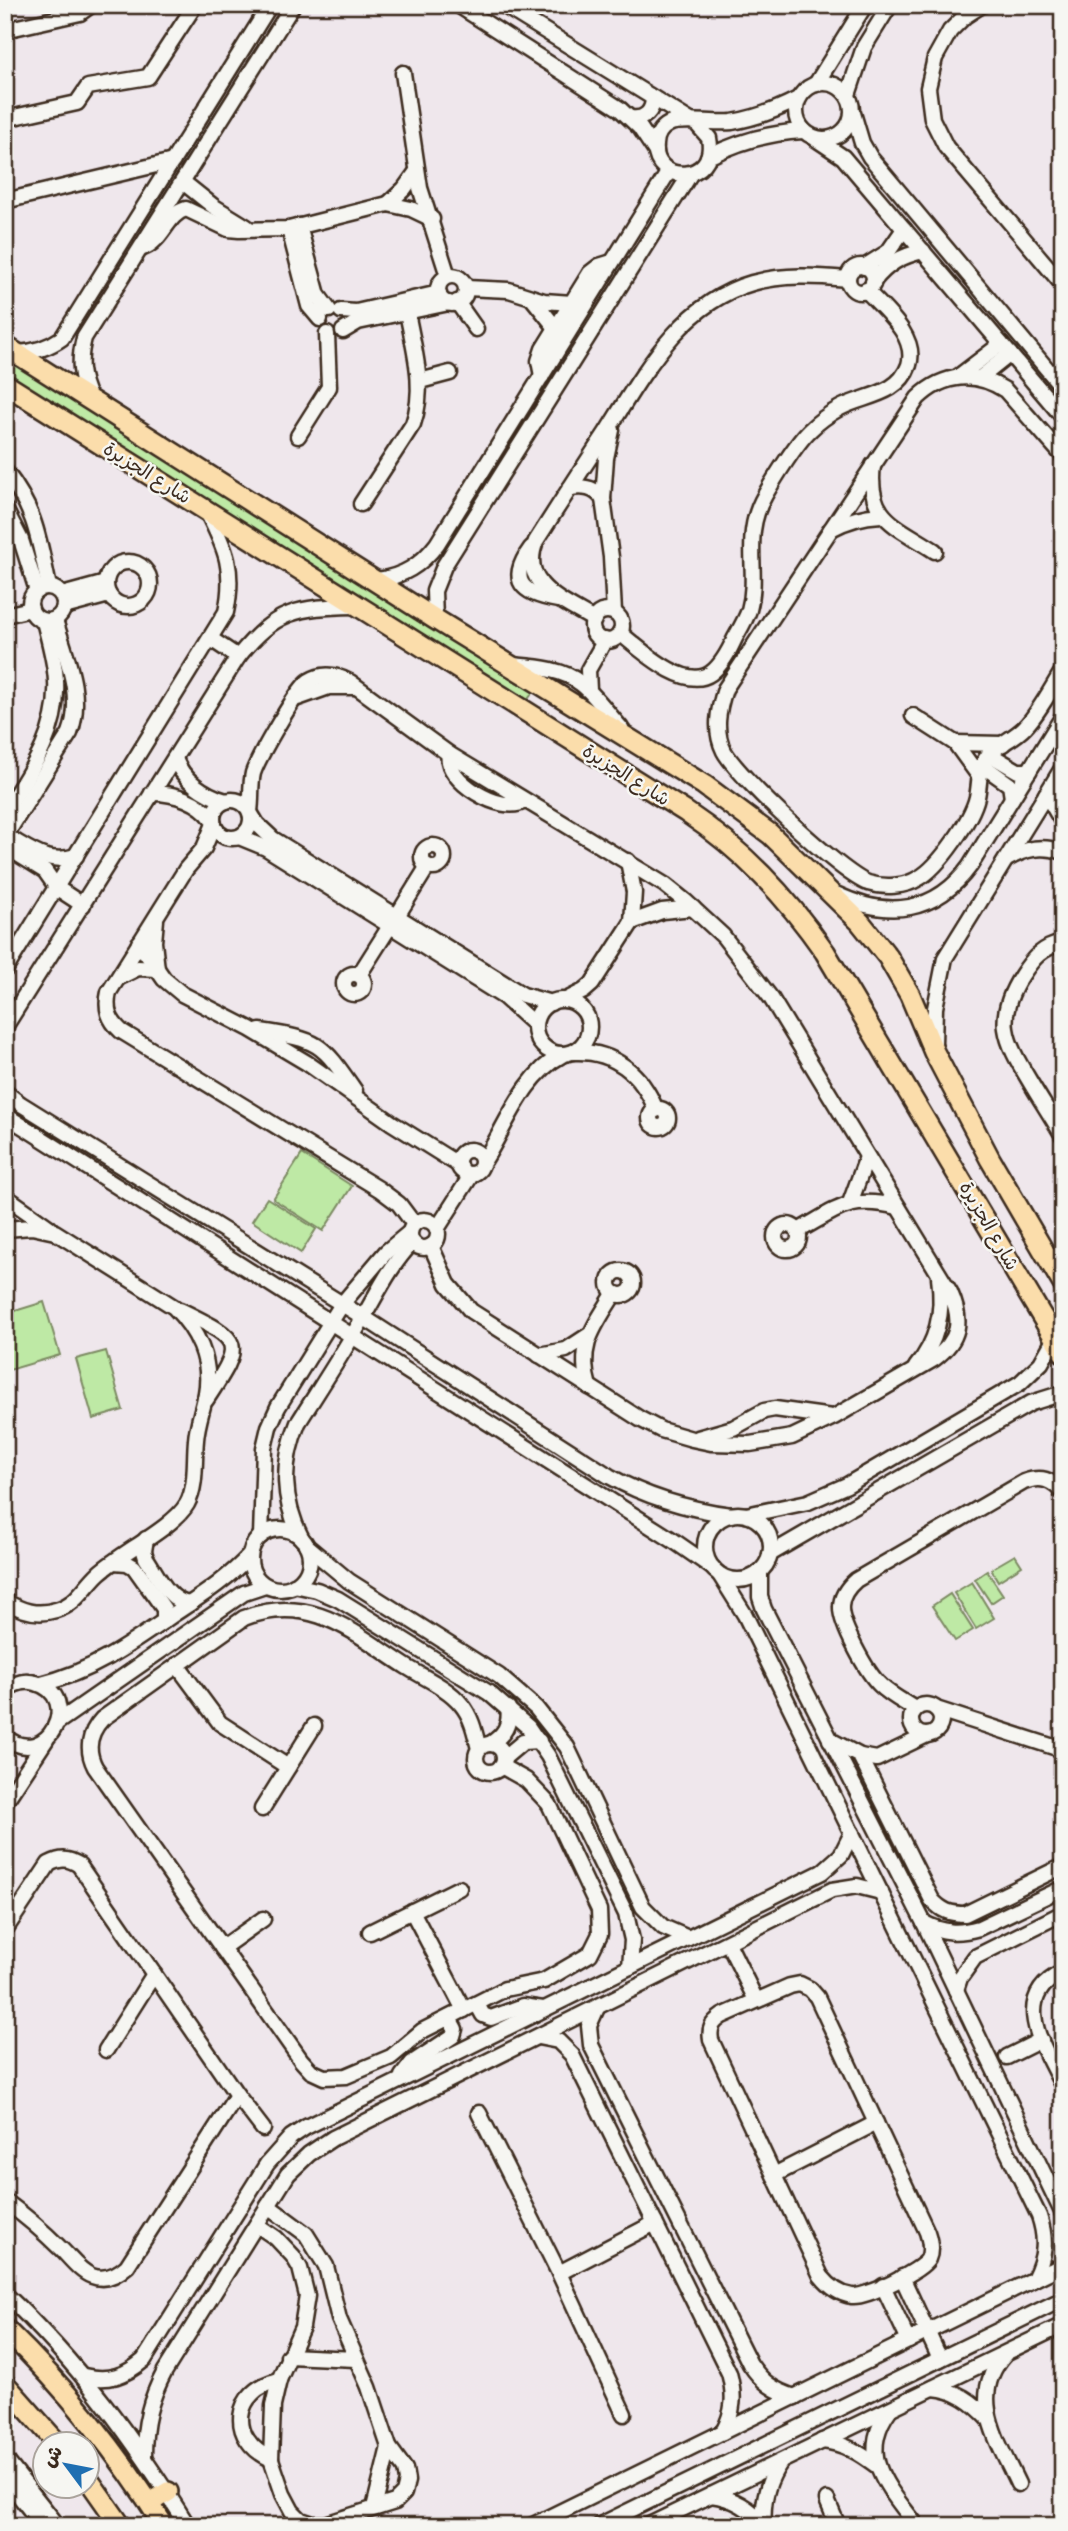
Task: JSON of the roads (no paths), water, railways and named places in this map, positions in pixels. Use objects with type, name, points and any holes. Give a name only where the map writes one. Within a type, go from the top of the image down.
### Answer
[{"type":"main road","name":"شارع الجزيرة","points":[[11,349],[508,665],[685,773],[738,808],[770,834],[860,922],[888,957],[910,995],[934,1052],[990,1159],[1063,1284]]},
{"type":"main road","name":"شارع الجزيرة","points":[[5,384],[669,802],[736,849],[769,880],[825,952],[1059,1345]]},
{"type":"main road","points":[[646,788],[660,777],[664,760]]},
{"type":"main road","points":[[669,802],[671,787],[685,773]]},
{"type":"main road","points":[[5,2329],[60,2385],[92,2423],[164,2526]]},
{"type":"main road","points":[[5,2384],[46,2430]]},
{"type":"main road","points":[[150,2503],[168,2492]]},
{"type":"main road","points":[[102,2499],[121,2526]]},
{"type":"street","points":[[5,30],[80,13],[91,5]]},
{"type":"street","points":[[5,119],[77,103],[88,87],[148,77],[195,5]]},
{"type":"street","points":[[11,349],[34,352],[49,347],[62,338],[270,5]]},
{"type":"street","points":[[90,400],[81,380],[79,359],[84,338],[293,5]]},
{"type":"street","points":[[458,5],[620,108],[631,118],[656,152],[660,163],[669,171],[691,173],[698,170],[708,157],[764,135],[810,135],[826,140],[836,137],[845,131],[853,113]]},
{"type":"street","points":[[503,5],[692,122],[709,138],[708,157]]},
{"type":"street","points":[[816,84],[865,5]]},
{"type":"street","points":[[848,95],[864,47],[890,5]]},
{"type":"street","points":[[982,5],[966,10],[934,58],[928,88],[932,119],[946,147],[1063,285]]},
{"type":"street","points":[[835,53],[844,62],[858,62]]},
{"type":"street","points":[[404,73],[420,188],[448,276]]},
{"type":"street","points":[[656,152],[657,137],[661,130],[673,121],[749,119],[783,108],[816,84],[830,83],[843,89],[848,95],[864,147],[1063,388]]},
{"type":"street","points":[[631,118],[647,114],[652,107],[653,98]]},
{"type":"street","points":[[798,99],[796,116],[810,135],[830,146],[846,161],[1063,417]]},
{"type":"street","points":[[846,161],[855,149],[864,147]]},
{"type":"street","points":[[5,201],[173,160]]},
{"type":"street","points":[[388,204],[404,189],[417,171]]},
{"type":"street","points":[[376,580],[405,573],[421,562],[437,544],[669,171]]},
{"type":"street","points":[[435,619],[434,592],[438,578],[452,553],[691,173]]},
{"type":"street","points":[[183,182],[229,218],[248,228]]},
{"type":"street","points":[[659,188],[667,190],[675,198]]},
{"type":"street","points":[[139,249],[156,240],[182,210],[190,211],[228,229],[294,227],[388,204],[411,209],[432,219]]},
{"type":"street","points":[[294,227],[309,306],[346,318],[343,331]]},
{"type":"street","points":[[848,279],[853,269],[864,267],[888,252],[904,229]]},
{"type":"street","points":[[848,279],[854,290],[870,286],[880,272],[899,258],[923,251]]},
{"type":"street","points":[[542,376],[540,356],[556,328],[590,273],[599,266],[612,262]]},
{"type":"street","points":[[620,633],[645,654],[682,676],[697,678],[710,674],[721,663],[749,610],[753,582],[752,534],[763,498],[808,431],[842,407],[888,390],[903,377],[910,363],[910,347],[903,332],[870,286],[872,272],[864,267]]},
{"type":"street","points":[[330,313],[356,312],[448,300],[464,297],[466,288],[458,277],[448,276],[440,283],[448,300],[476,329]]},
{"type":"street","points":[[594,620],[561,600],[536,580],[531,567],[531,554],[536,541],[638,381],[678,329],[718,298],[750,283],[766,279],[791,276],[848,279]]},
{"type":"street","points":[[466,288],[509,290],[531,298],[572,303]]},
{"type":"street","points":[[531,298],[556,328]]},
{"type":"street","points":[[330,313],[321,328],[327,334],[336,335],[358,322],[407,313],[448,300]]},
{"type":"street","points":[[80,311],[95,320]]},
{"type":"street","points":[[361,504],[413,424],[419,403],[420,381],[407,313]]},
{"type":"street","points":[[298,436],[328,387],[327,334]]},
{"type":"street","points":[[1005,349],[960,376],[936,383],[918,398],[725,689],[718,709],[718,730],[723,750],[734,767],[821,850],[854,877],[886,886],[902,885],[918,879],[942,858],[974,807],[983,765],[1003,744],[1025,727],[1063,670]]},
{"type":"street","points":[[980,377],[1005,349]]},
{"type":"street","points":[[420,381],[450,373]]},
{"type":"street","points":[[960,376],[980,377],[1005,390],[1063,456]]},
{"type":"street","points":[[614,612],[602,612],[594,620],[593,630],[602,639],[614,639],[620,633],[622,621],[614,612],[611,557],[603,499],[606,458],[615,418]]},
{"type":"street","points":[[873,464],[873,499],[881,515],[935,551]]},
{"type":"street","points":[[5,471],[23,495],[34,518],[53,595],[49,620],[56,678],[54,710],[40,757],[5,811]]},
{"type":"street","points":[[570,488],[590,488],[603,499]]},
{"type":"street","points":[[5,509],[53,595]]},
{"type":"street","points":[[5,970],[226,612],[231,589],[230,566],[223,544],[206,511]]},
{"type":"street","points":[[830,530],[863,516],[881,515]]},
{"type":"street","points":[[437,544],[452,553]]},
{"type":"street","points":[[49,620],[38,619],[30,602],[53,595],[107,589]]},
{"type":"street","points":[[5,1027],[238,657],[257,633],[275,620],[296,611],[355,606]]},
{"type":"street","points":[[5,615],[31,609]]},
{"type":"street","points":[[8,837],[70,733],[75,720],[76,691],[49,620]]},
{"type":"street","points":[[211,639],[238,657]]},
{"type":"street","points":[[561,673],[580,663],[602,639]]},
{"type":"street","points":[[589,690],[588,670],[602,639]]},
{"type":"street","points":[[508,665],[572,677],[589,690],[634,742]]},
{"type":"street","points":[[199,855],[237,838],[250,828],[251,783],[257,763],[294,701],[320,689],[338,686],[357,688],[449,754],[451,769],[474,791],[509,806],[524,801],[628,861],[665,885],[723,936],[756,976],[898,1207],[956,1306],[958,1322],[955,1337],[947,1350],[834,1417],[792,1437],[750,1444],[711,1443],[661,1430],[471,1311],[458,1299],[448,1284],[431,1247]]},
{"type":"street","points":[[913,716],[955,743],[1010,785],[1012,798]]},
{"type":"street","points":[[829,891],[872,908],[895,909],[917,906],[952,888],[970,866],[1063,716]]},
{"type":"street","points":[[955,743],[1003,744]]},
{"type":"street","points":[[175,758],[181,773],[194,784],[212,796],[245,804],[257,824],[273,839],[503,997],[536,1025]]},
{"type":"street","points":[[983,765],[1029,771]]},
{"type":"street","points":[[934,1052],[934,1008],[945,958],[1063,767]]},
{"type":"street","points":[[251,783],[219,805],[214,812],[209,841],[186,869],[115,983],[106,1003],[113,1024],[121,1031],[379,1189],[398,1204],[422,1248],[431,1247],[437,1239],[437,1229],[535,1077],[549,1063],[582,1047],[590,1030]]},
{"type":"street","points":[[184,798],[194,784]]},
{"type":"street","points":[[152,793],[184,798],[207,813],[221,835],[266,848],[523,995],[580,1006],[585,1012],[590,1030],[611,1058]]},
{"type":"street","points":[[1046,794],[1051,807],[1063,823]]},
{"type":"street","points":[[8,837],[42,857],[50,859],[76,856]]},
{"type":"street","points":[[8,837],[44,871],[57,888],[83,905]]},
{"type":"street","points":[[1006,859],[1034,848],[1063,852]]},
{"type":"street","points":[[585,1012],[592,984],[632,922],[634,892],[628,861]]},
{"type":"street","points":[[359,975],[428,866]]},
{"type":"street","points":[[970,866],[992,880]]},
{"type":"street","points":[[632,922],[662,911],[693,908]]},
{"type":"street","points":[[157,915],[154,942],[157,969]]},
{"type":"street","points":[[139,943],[157,969],[182,994],[288,1051],[458,1165],[461,1170],[477,1169]]},
{"type":"street","points":[[1063,943],[1050,946],[1031,961],[1010,996],[1005,1028],[1011,1049],[1063,1136]]},
{"type":"street","points":[[115,983],[121,976],[138,968],[157,969]]},
{"type":"street","points":[[535,1077],[540,1042],[536,1025],[538,1016],[558,1002],[575,997],[592,984]]},
{"type":"street","points":[[250,1030],[293,1036],[316,1044],[334,1062],[362,1101]]},
{"type":"street","points":[[288,1051],[293,1036]]},
{"type":"street","points":[[540,1042],[553,1053],[593,1052],[611,1058],[634,1073],[651,1096],[656,1110]]},
{"type":"street","points":[[322,1073],[334,1062]]},
{"type":"street","points":[[5,1092],[628,1487],[667,1503],[738,1515],[763,1526],[768,1534],[770,1554]]},
{"type":"street","points":[[5,1115],[674,1541],[716,1572],[730,1579],[740,1580],[760,1572]]},
{"type":"street","points":[[458,1165],[458,1160],[468,1150],[499,1136]]},
{"type":"street","points":[[430,1148],[468,1150],[480,1154],[477,1169]]},
{"type":"street","points":[[850,1203],[867,1157]]},
{"type":"street","points":[[5,1196],[55,1232],[174,1307],[224,1332],[231,1344],[230,1364],[203,1404]]},
{"type":"street","points":[[798,1231],[850,1203],[882,1203],[898,1207]]},
{"type":"street","points":[[295,1586],[303,1578],[310,1557],[289,1507],[285,1473],[287,1456],[298,1423],[412,1233],[424,1220],[430,1221],[437,1229]]},
{"type":"street","points":[[5,1229],[32,1227],[55,1232]]},
{"type":"street","points":[[261,1535],[261,1470],[269,1427],[278,1407],[342,1304],[386,1252],[412,1233]]},
{"type":"street","points":[[589,1387],[584,1361],[589,1335],[614,1294]]},
{"type":"street","points":[[5,1601],[25,1612],[41,1613],[70,1604],[95,1577],[178,1515],[191,1496],[196,1438],[207,1377],[201,1346],[186,1318],[174,1307]]},
{"type":"street","points":[[539,1355],[566,1350],[589,1335]]},
{"type":"street","points":[[1034,2279],[1042,2264],[1045,2248],[1039,2216],[745,1615],[705,1551],[709,1532],[722,1518],[798,1505],[847,1485],[1020,1383],[1059,1345]]},
{"type":"street","points":[[566,1350],[584,1361]]},
{"type":"street","points":[[1063,1393],[1031,1403],[770,1554],[760,1572],[760,1597],[764,1609],[924,1923],[1063,2214]]},
{"type":"street","points":[[692,1439],[721,1433],[764,1411],[775,1409],[834,1417]]},
{"type":"street","points":[[792,1437],[793,1413]]},
{"type":"street","points":[[742,1423],[750,1444]]},
{"type":"street","points":[[915,1709],[881,1686],[867,1668],[842,1617],[841,1607],[848,1587],[1024,1482],[1034,1478],[1045,1479],[1055,1484],[1063,1493]]},
{"type":"street","points":[[630,1967],[632,1940],[626,1914],[539,1741],[508,1708],[489,1693],[338,1598],[295,1586],[275,1589],[265,1586],[256,1578],[250,1567],[250,1555],[261,1535],[269,1531],[287,1530],[349,1581],[499,1676],[536,1708],[567,1747],[643,1907],[663,1927],[688,1938]]},
{"type":"street","points":[[146,1539],[146,1558],[172,1597],[189,1604]]},
{"type":"street","points":[[41,1684],[97,1665],[222,1582],[250,1555]]},
{"type":"street","points":[[114,1562],[127,1563],[134,1567],[164,1609],[164,1621]]},
{"type":"street","points":[[5,1802],[58,1722],[244,1593],[265,1586]]},
{"type":"street","points":[[276,1609],[313,1612],[336,1621],[451,1695],[466,1711],[485,1746],[500,1748],[502,1762],[526,1780],[548,1804],[599,1910],[601,1928],[595,1948],[579,1963],[544,1981],[511,1987],[422,2031],[386,2060],[346,2076],[324,2077],[301,2060],[95,1767],[90,1754],[93,1731],[102,1719],[244,1618],[276,1609]]},
{"type":"street","points":[[153,1656],[172,1669],[220,1723],[288,1767]]},
{"type":"street","points":[[5,1691],[12,1680],[41,1684],[56,1700],[58,1722]]},
{"type":"street","points":[[927,1735],[922,1735],[914,1728],[911,1719],[915,1709],[925,1705],[1063,1750]]},
{"type":"street","points":[[508,1708],[507,1728],[498,1739],[485,1746],[476,1756],[480,1767],[491,1772],[523,1742],[539,1741]]},
{"type":"street","points":[[829,1739],[860,1756],[877,1759],[936,1731],[941,1722],[936,1709]]},
{"type":"street","points":[[262,1809],[314,1726]]},
{"type":"street","points":[[5,1737],[27,1746],[46,1740]]},
{"type":"street","points":[[860,1756],[932,1900],[941,1909],[952,1914],[965,1914],[1063,1866]]},
{"type":"street","points":[[868,1814],[877,1759]]},
{"type":"street","points":[[85,2376],[100,2380],[116,2378],[131,2371],[144,2360],[267,2164],[291,2137],[321,2118],[822,1872],[841,1855],[852,1833]]},
{"type":"street","points":[[5,1930],[49,1864],[58,1859],[69,1859],[79,1865],[263,2129]]},
{"type":"street","points":[[144,2456],[147,2412],[154,2390],[288,2174],[321,2145],[832,1890],[857,1886],[881,1892]]},
{"type":"street","points":[[370,1932],[459,1888]]},
{"type":"street","points":[[924,1923],[944,1931],[965,1933],[1063,1888]]},
{"type":"street","points":[[412,1911],[470,2007],[491,2018],[523,2006],[543,2009]]},
{"type":"street","points":[[956,1990],[960,1978],[975,1957],[1063,1913]]},
{"type":"street","points":[[222,1948],[263,1919]]},
{"type":"street","points":[[729,1943],[756,2000]]},
{"type":"street","points":[[1063,1972],[1045,1983],[1037,1996],[1033,2011],[1034,2026],[1058,2064],[1063,2087]]},
{"type":"street","points":[[106,2050],[154,1974]]},
{"type":"street","points":[[800,1984],[810,1989],[817,1997],[876,2123],[931,2245],[929,2257],[921,2268],[862,2297],[838,2292],[821,2276],[711,2040],[709,2030],[713,2022],[790,1986],[800,1984]]},
{"type":"street","points":[[597,2008],[589,2026],[591,2045],[750,2364],[768,2386],[795,2397]]},
{"type":"street","points":[[399,2080],[412,2063],[453,2036],[455,2029],[449,2018]]},
{"type":"street","points":[[538,2037],[558,2041],[572,2055],[729,2374],[733,2403],[723,2432]]},
{"type":"street","points":[[1007,2057],[1041,2040]]},
{"type":"street","points":[[5,2201],[92,2276],[105,2278],[117,2274],[127,2266],[237,2095]]},
{"type":"street","points":[[479,2113],[559,2273],[624,2414]]},
{"type":"street","points":[[774,2175],[876,2123]]},
{"type":"street","points":[[257,2225],[284,2245],[300,2268],[307,2296],[302,2327],[279,2380],[270,2432],[271,2459],[283,2494],[292,2511],[301,2520],[313,2524],[326,2524],[395,2502],[404,2493],[407,2481],[405,2469],[389,2447],[369,2387],[339,2319],[320,2255],[297,2225],[268,2206]]},
{"type":"street","points":[[559,2273],[655,2223]]},
{"type":"street","points":[[284,2245],[297,2225]]},
{"type":"street","points":[[531,2526],[1063,2265]]},
{"type":"street","points":[[902,2277],[940,2359]]},
{"type":"street","points":[[883,2286],[909,2341]]},
{"type":"street","points":[[307,2296],[331,2291]]},
{"type":"street","points":[[5,2294],[85,2376],[144,2456],[188,2526]]},
{"type":"street","points":[[598,2526],[1063,2299]]},
{"type":"street","points":[[655,2524],[819,2441],[1063,2325]]},
{"type":"street","points":[[1006,2353],[997,2363],[989,2381],[986,2400],[989,2419],[1018,2484]]},
{"type":"street","points":[[288,2356],[356,2359]]},
{"type":"street","points":[[271,2459],[258,2453],[248,2443],[242,2430],[241,2416],[245,2402],[254,2391],[265,2383],[279,2380]]},
{"type":"street","points":[[933,2388],[962,2395],[989,2419]]},
{"type":"street","points":[[891,2408],[881,2421],[876,2436],[877,2466],[889,2488],[914,2522]]},
{"type":"street","points":[[819,2441],[835,2442],[849,2448],[877,2466]]},
{"type":"street","points":[[374,2508],[389,2447]]},
{"type":"street","points":[[5,2459],[58,2526]]},
{"type":"street","points":[[764,2525],[766,2491],[772,2474],[782,2461]]},
{"type":"street","points":[[5,2478],[43,2526]]},
{"type":"street","points":[[711,2495],[726,2497],[741,2504],[764,2525]]},
{"type":"street","points":[[827,2500],[838,2526]]}]
